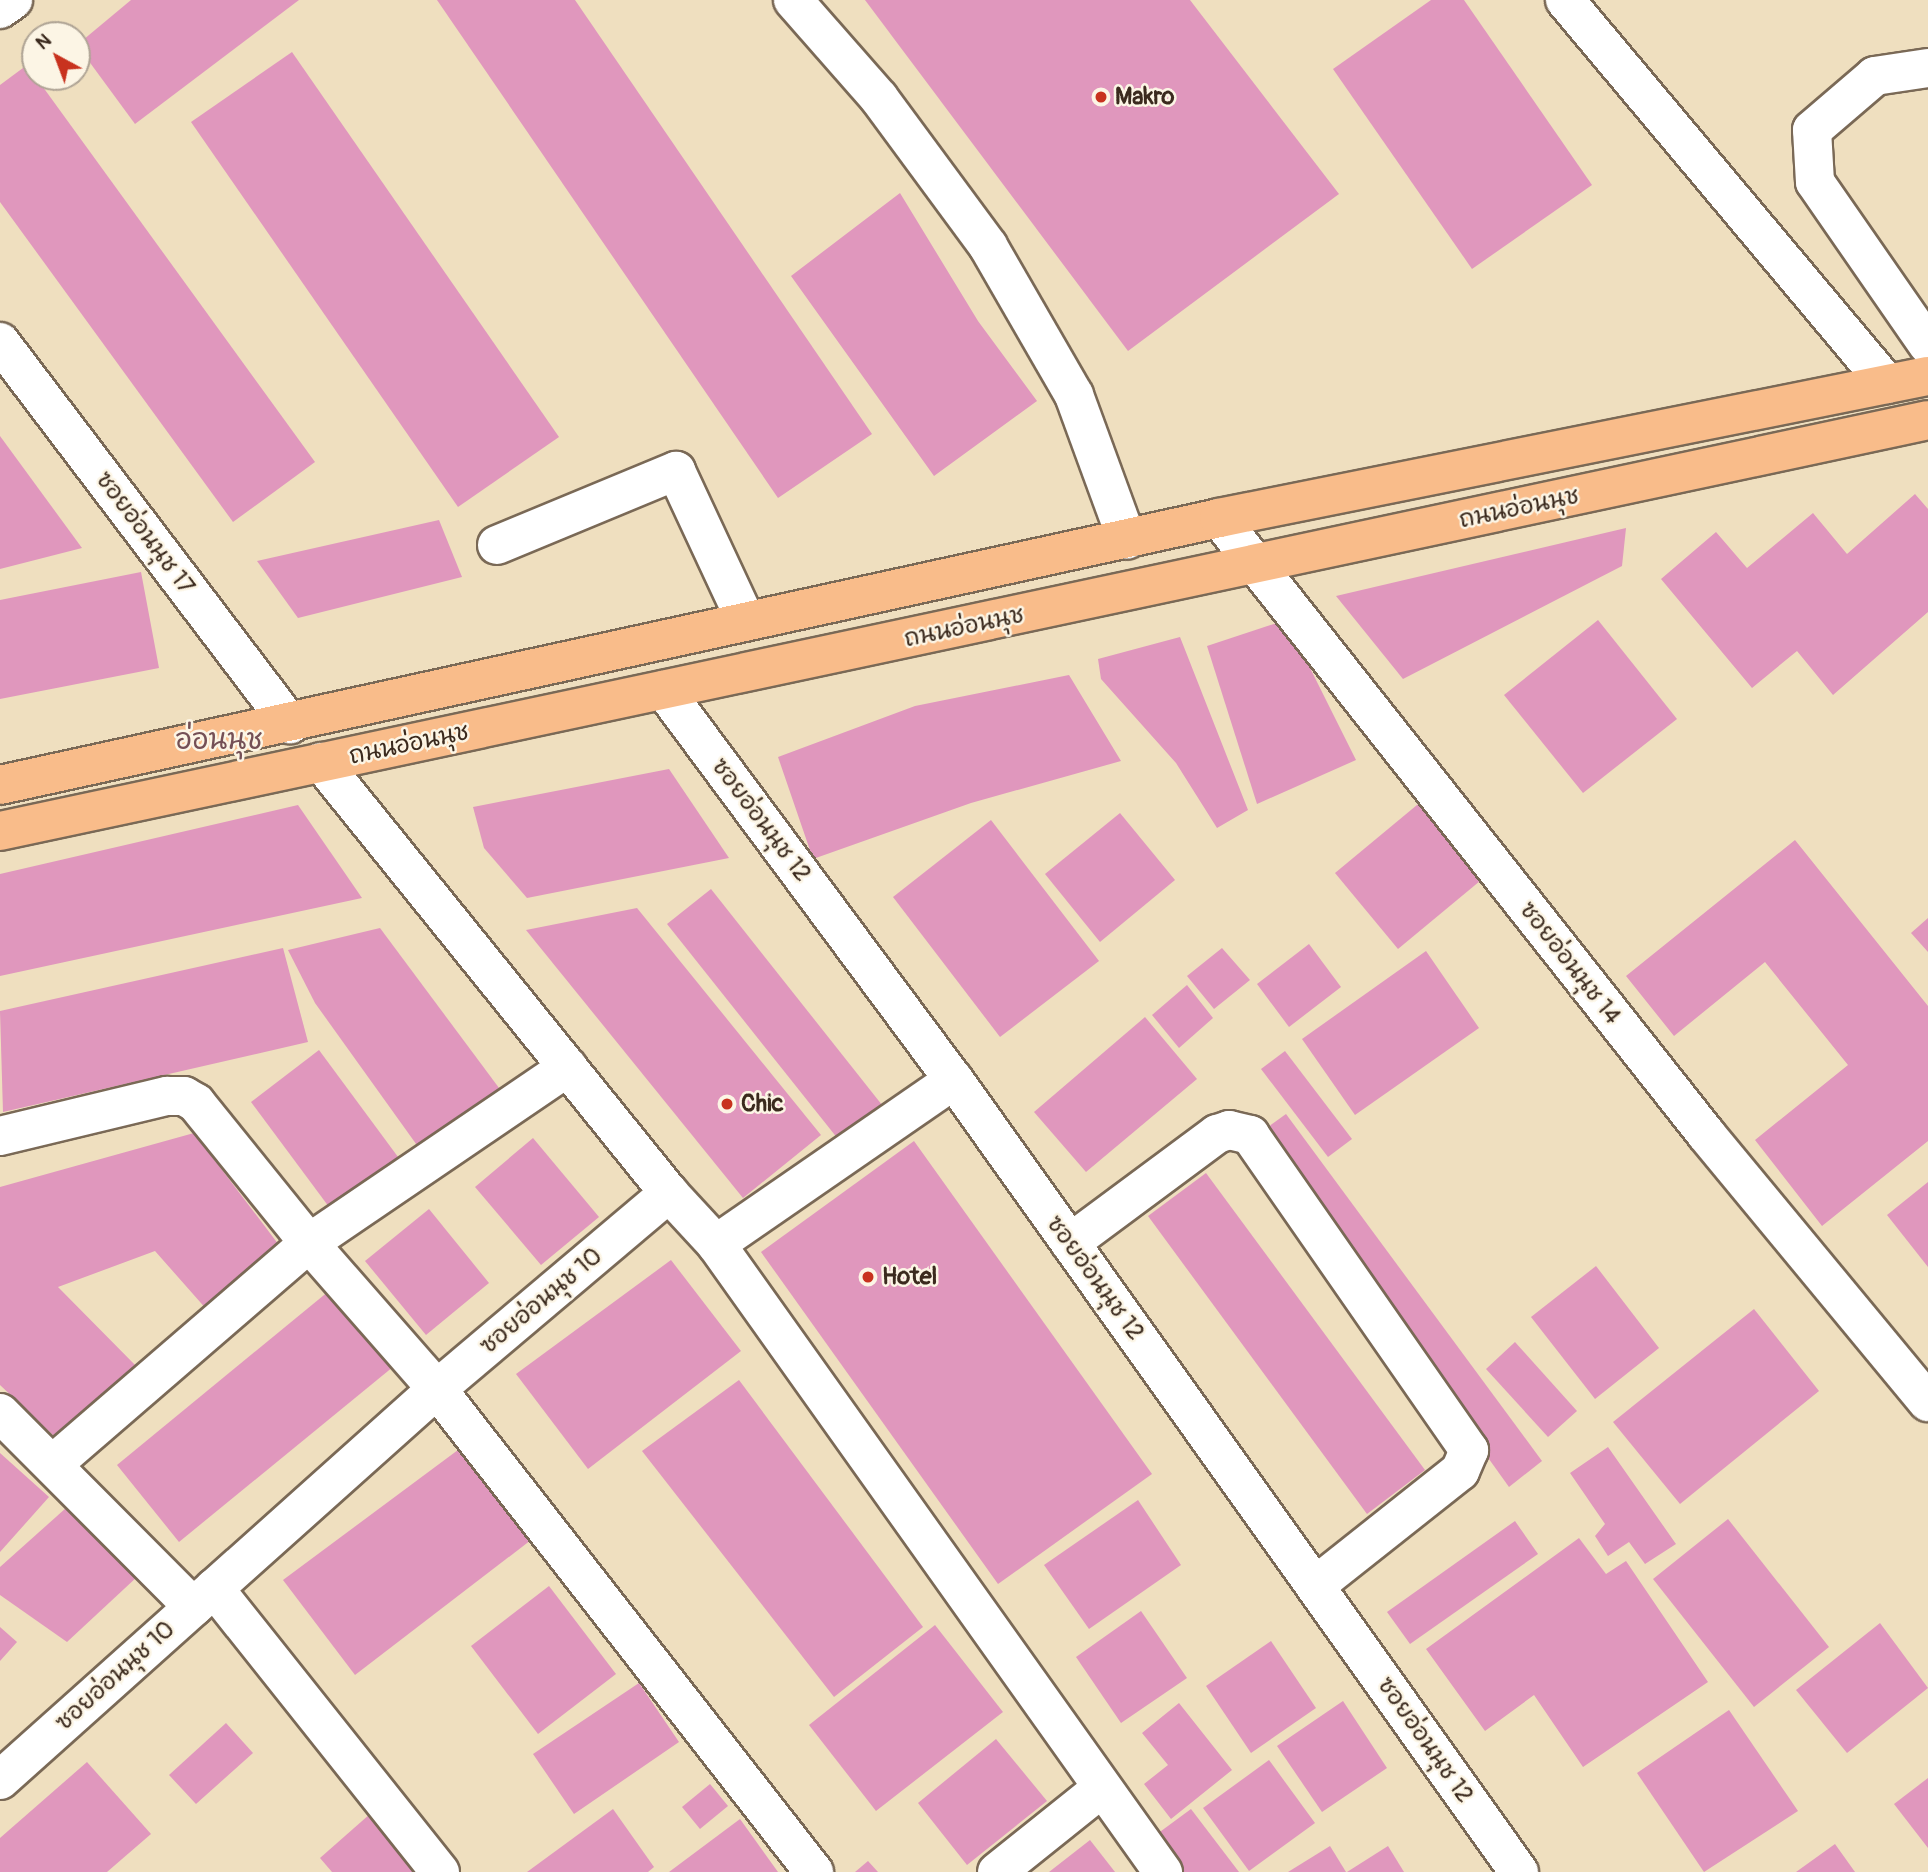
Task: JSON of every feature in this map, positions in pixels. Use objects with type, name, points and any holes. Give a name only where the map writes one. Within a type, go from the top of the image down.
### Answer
[{"type":"main road","name":"ถนนอ่อนนุช","points":[[0,785],[290,724],[1219,518],[1928,376]]},
{"type":"main road","name":"ถนนอ่อนนุช","points":[[0,831],[1928,420]]},
{"type":"main road","points":[[634,646],[664,690]]},
{"type":"main road","points":[[290,724],[321,762]]},
{"type":"street","points":[[0,9],[13,0]]},
{"type":"street","points":[[793,0],[879,98],[988,246],[1074,394],[1127,540]]},
{"type":"street","points":[[1565,0],[1887,384]]},
{"type":"street","points":[[1928,68],[1875,76],[1812,130],[1815,181],[1928,345]]},
{"type":"street","name":"ซอยอ่อนนุช 17","points":[[0,342],[290,724]]},
{"type":"street","points":[[497,545],[676,471],[746,621]]},
{"type":"street","name":"ซอยอ่อนนุช 14","points":[[1219,518],[1697,1123],[1928,1402]]},
{"type":"street","name":"ซอยอ่อนนุช 12","points":[[664,690],[954,1080],[1519,1872]]},
{"type":"street","points":[[321,762],[669,1193],[716,1244],[1163,1872]]},
{"type":"street","points":[[53,1464],[309,1244],[568,1067]]},
{"type":"street","points":[[716,1244],[954,1080]]},
{"type":"street","points":[[0,1136],[167,1096],[184,1096],[196,1103],[309,1244],[437,1389],[814,1872]]},
{"type":"street","points":[[1070,1243],[1217,1134],[1229,1130],[1250,1135],[1467,1441],[1469,1450],[1460,1471],[1315,1586]]},
{"type":"street","name":"ซอยอ่อนนุช 10","points":[[0,1780],[437,1389],[669,1193]]},
{"type":"street","points":[[0,1413],[53,1464],[204,1597],[440,1872]]},
{"type":"street","points":[[997,1872],[1102,1788]]},
{"type":"building","points":[[131,0],[299,0],[135,124],[91,64],[91,33]]},
{"type":"building","points":[[437,0],[575,0],[872,434],[778,498]]},
{"type":"building","name":"Makro","points":[[865,0],[1190,0],[1339,194],[1128,351]]},
{"type":"building","points":[[1431,0],[1464,0],[1592,185],[1472,269],[1333,69]]},
{"type":"building","points":[[292,52],[559,437],[458,507],[191,122]]},
{"type":"building","points":[[21,69],[21,91],[46,91],[315,462],[233,522],[0,202],[0,85]]},
{"type":"building","points":[[900,193],[978,321],[1037,401],[934,476],[791,276]]},
{"type":"building","points":[[0,436],[82,548],[0,569]]},
{"type":"building","points":[[1915,494],[1928,509],[1928,612],[1833,695],[1797,651],[1752,688],[1661,579],[1716,532],[1747,568],[1813,513],[1847,554]]},
{"type":"building","points":[[439,520],[462,577],[298,618],[257,561]]},
{"type":"building","points":[[1626,528],[1622,566],[1403,679],[1336,596]]},
{"type":"building","points":[[141,572],[159,668],[0,699],[0,600]]},
{"type":"building","points":[[1286,620],[1356,760],[1257,804],[1207,646]]},
{"type":"building","points":[[1598,620],[1677,719],[1583,793],[1504,695]]},
{"type":"building","points":[[1180,637],[1248,810],[1217,828],[1176,763],[1101,679],[1098,659]]},
{"type":"building","points":[[1069,675],[1121,761],[971,803],[813,859],[778,757],[915,706]]},
{"type":"building","points":[[669,769],[729,858],[527,898],[484,848],[473,807]]},
{"type":"building","points":[[1423,800],[1486,876],[1398,949],[1335,873]]},
{"type":"building","points":[[298,805],[362,898],[0,976],[0,874]]},
{"type":"building","points":[[1120,813],[1175,880],[1100,942],[1045,874]]},
{"type":"building","points":[[991,820],[1099,961],[1000,1037],[893,897]]},
{"type":"building","points":[[1795,840],[1928,1006],[1928,1141],[1822,1226],[1755,1140],[1848,1065],[1765,962],[1674,1036],[1626,976]]},
{"type":"building","points":[[711,889],[886,1110],[842,1144],[667,924]]},
{"type":"building","points":[[637,908],[821,1135],[743,1198],[526,930]]},
{"type":"building","points":[[1928,918],[1928,952],[1911,933]]},
{"type":"building","points":[[380,928],[505,1096],[424,1155],[315,1003],[288,950]]},
{"type":"building","points":[[1309,944],[1341,987],[1289,1027],[1257,984]]},
{"type":"building","points":[[283,948],[308,1042],[3,1112],[0,1011]]},
{"type":"building","points":[[1222,948],[1250,980],[1214,1009],[1187,976]]},
{"type":"building","points":[[1426,951],[1479,1028],[1355,1115],[1302,1039]]},
{"type":"building","points":[[1187,985],[1213,1018],[1179,1048],[1152,1015]]},
{"type":"building","points":[[1145,1017],[1197,1079],[1086,1172],[1034,1112]]},
{"type":"building","points":[[319,1050],[401,1161],[332,1211],[251,1102]]},
{"type":"building","points":[[1285,1051],[1352,1139],[1328,1157],[1261,1069]]},
{"type":"building","points":[[1286,1114],[1542,1461],[1509,1487],[1257,1135]]},
{"type":"building","points":[[194,1133],[282,1249],[208,1311],[155,1251],[58,1287],[140,1370],[57,1439],[0,1385],[0,1187]]},
{"type":"building","points":[[533,1138],[599,1217],[541,1265],[475,1187]]},
{"type":"building","points":[[914,1141],[1152,1474],[998,1584],[761,1252]]},
{"type":"building","points":[[1206,1173],[1425,1470],[1367,1514],[1148,1216]]},
{"type":"building","points":[[1928,1182],[1928,1267],[1887,1215]]},
{"type":"building","points":[[429,1209],[489,1283],[426,1335],[365,1261]]},
{"type":"building","points":[[671,1260],[741,1351],[588,1469],[516,1374]]},
{"type":"building","points":[[1596,1266],[1659,1348],[1595,1399],[1531,1317]]},
{"type":"building","points":[[335,1286],[399,1362],[179,1542],[117,1465]]},
{"type":"building","points":[[1754,1309],[1819,1391],[1680,1504],[1613,1422]]},
{"type":"building","points":[[1515,1342],[1577,1411],[1548,1437],[1486,1369]]},
{"type":"building","points":[[739,1380],[923,1627],[834,1697],[642,1451]]},
{"type":"building","points":[[462,1447],[531,1540],[355,1675],[283,1580]]},
{"type":"building","points":[[1608,1447],[1676,1544],[1645,1564],[1629,1542],[1608,1556],[1595,1536],[1605,1524],[1570,1473]]},
{"type":"building","points":[[0,1453],[49,1497],[0,1552]]},
{"type":"building","points":[[85,1491],[152,1563],[67,1642],[0,1595],[0,1567]]},
{"type":"building","points":[[1138,1500],[1181,1565],[1089,1629],[1044,1565]]},
{"type":"building","points":[[1728,1519],[1829,1647],[1754,1707],[1653,1579]]},
{"type":"building","points":[[1515,1521],[1538,1554],[1410,1644],[1387,1612]]},
{"type":"building","points":[[1579,1538],[1606,1574],[1626,1561],[1708,1682],[1583,1767],[1534,1695],[1485,1731],[1426,1649]]},
{"type":"building","points":[[549,1586],[616,1674],[538,1734],[471,1646]]},
{"type":"building","points":[[1141,1611],[1187,1678],[1121,1723],[1076,1657]]},
{"type":"building","points":[[1880,1623],[1928,1688],[1847,1753],[1796,1690]]},
{"type":"building","points":[[935,1625],[1003,1712],[876,1811],[809,1725]]},
{"type":"building","points":[[0,1627],[17,1642],[0,1661]]},
{"type":"building","points":[[1271,1641],[1316,1708],[1251,1753],[1206,1686]]},
{"type":"building","points":[[639,1683],[679,1742],[574,1814],[533,1754]]},
{"type":"building","points":[[1343,1701],[1387,1768],[1322,1812],[1277,1746]]},
{"type":"building","points":[[1179,1703],[1232,1770],[1171,1819],[1144,1784],[1168,1765],[1142,1733]]},
{"type":"building","points":[[1729,1710],[1798,1811],[1704,1872],[1637,1773]]},
{"type":"building","points":[[226,1723],[253,1753],[196,1804],[169,1775]]},
{"type":"building","points":[[996,1739],[1047,1801],[967,1865],[918,1803]]},
{"type":"building","points":[[1269,1760],[1315,1823],[1249,1871],[1203,1808]]},
{"type":"building","points":[[87,1762],[151,1834],[107,1872],[0,1872],[0,1838]]},
{"type":"building","points":[[1928,1778],[1928,1848],[1894,1804]]},
{"type":"building","points":[[710,1784],[728,1806],[700,1829],[682,1807]]},
{"type":"building","points":[[613,1809],[654,1867],[648,1872],[527,1872]]},
{"type":"building","points":[[1191,1809],[1239,1872],[1180,1872],[1153,1837]]},
{"type":"building","points":[[370,1814],[420,1872],[332,1872],[320,1858]]},
{"type":"building","points":[[740,1819],[778,1872],[669,1872]]},
{"type":"building","points":[[1090,1840],[1115,1872],[1049,1872]]},
{"type":"building","points":[[1835,1844],[1855,1872],[1796,1872]]},
{"type":"building","points":[[1330,1846],[1346,1872],[1288,1872]]},
{"type":"building","points":[[1388,1846],[1404,1872],[1347,1872]]},
{"type":"building","points":[[868,1861],[878,1872],[855,1872]]},
{"type":"place","name":"Makro","points":[[1101,97]]},
{"type":"place","name":"Chic","points":[[727,1104]]},
{"type":"place","name":"Hotel","points":[[868,1277]]},
{"type":"district","name":"อ่อนนุช","points":[[219,741]]}]
